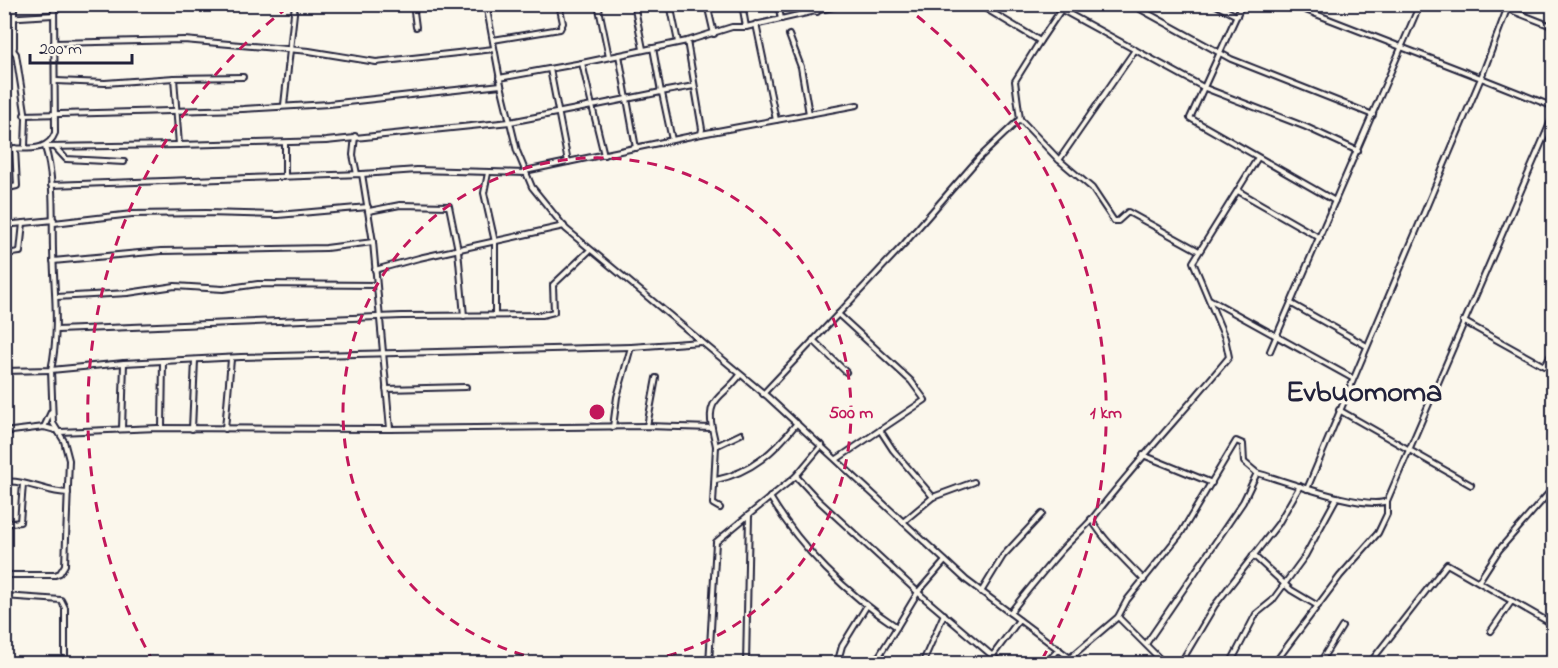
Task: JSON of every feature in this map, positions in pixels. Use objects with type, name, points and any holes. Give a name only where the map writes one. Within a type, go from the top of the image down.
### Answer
[{"type":"street","points":[[14,4],[13,50],[16,54],[24,115],[25,147]]},
{"type":"street","points":[[45,147],[51,143],[55,133],[54,6],[213,4]]},
{"type":"street","points":[[284,105],[295,4]]},
{"type":"street","points":[[413,4],[416,27]]},
{"type":"street","points":[[501,4],[486,5],[499,78],[525,172],[543,203],[590,250],[797,423],[981,592],[1078,663]]},
{"type":"street","points":[[493,40],[560,29],[563,23],[559,4]]},
{"type":"street","points":[[598,4],[609,57]]},
{"type":"street","points":[[634,4],[643,50]]},
{"type":"street","points":[[670,4],[678,42]]},
{"type":"street","points":[[707,4],[714,34]]},
{"type":"street","points":[[742,4],[747,27]]},
{"type":"street","points":[[778,4],[781,19]]},
{"type":"street","points":[[815,4],[817,12]]},
{"type":"street","points":[[499,78],[687,41],[732,27],[747,27],[846,4]]},
{"type":"street","points":[[978,4],[1040,41]]},
{"type":"street","points":[[1051,4],[1205,88],[1306,127],[1358,151]]},
{"type":"street","points":[[1065,4],[1015,81],[1020,119],[1059,160],[1092,188],[1114,221],[1118,221],[1128,212],[1199,251]]},
{"type":"street","points":[[1131,4],[1221,53],[1373,115]]},
{"type":"street","points":[[1214,4],[1237,16]]},
{"type":"street","points":[[1242,4],[1205,88],[1189,114],[1190,118],[1257,159],[1335,201]]},
{"type":"street","points":[[1290,4],[1554,107]]},
{"type":"street","points":[[1270,351],[1420,4]]},
{"type":"street","points":[[1495,4],[1554,27]]},
{"type":"street","points":[[1307,489],[1365,345],[1480,78],[1507,9]]},
{"type":"street","points":[[4,18],[53,15]]},
{"type":"street","points":[[756,24],[776,120]]},
{"type":"street","points":[[789,35],[801,67],[809,114]]},
{"type":"street","points":[[54,43],[184,40],[291,49],[376,62],[494,49]]},
{"type":"street","points":[[687,41],[701,134]]},
{"type":"street","points":[[653,48],[672,140]]},
{"type":"street","points":[[4,53],[13,50]]},
{"type":"street","points":[[1059,160],[1135,50]]},
{"type":"street","points":[[619,55],[636,148]]},
{"type":"street","points":[[582,63],[604,155]]},
{"type":"street","points":[[550,69],[568,162]]},
{"type":"street","points":[[56,81],[105,83],[174,78],[243,77]]},
{"type":"street","points":[[174,78],[179,145]]},
{"type":"street","points":[[24,115],[176,112],[329,104],[501,85]]},
{"type":"street","points":[[4,149],[285,143],[510,122],[694,86]]},
{"type":"street","points":[[51,184],[417,170],[525,172],[701,134],[857,105]]},
{"type":"street","points":[[1274,663],[1378,532],[1387,514],[1386,501],[1554,114]]},
{"type":"street","points":[[764,394],[904,244],[979,158],[1020,119]]},
{"type":"street","points":[[355,136],[353,155],[369,209],[373,242],[378,319],[384,354],[390,429]]},
{"type":"street","points":[[285,143],[285,176]]},
{"type":"street","points":[[4,575],[55,575],[61,572],[66,561],[69,460],[51,412],[51,370],[57,330],[53,261],[54,221],[45,147]]},
{"type":"street","points":[[4,189],[17,186],[15,148]]},
{"type":"street","points":[[56,148],[66,159],[124,162]]},
{"type":"street","points":[[1010,613],[1143,455],[1194,401],[1229,357],[1229,348],[1193,265],[1199,251],[1257,159]]},
{"type":"street","points":[[488,173],[485,205],[495,242],[495,314]]},
{"type":"street","points":[[1238,190],[1320,238]]},
{"type":"street","points":[[4,225],[132,214],[278,215],[400,205],[447,204],[451,208],[458,250],[464,316]]},
{"type":"street","points":[[4,254],[20,252],[23,223]]},
{"type":"street","points":[[375,270],[564,226]]},
{"type":"street","points":[[53,261],[153,251],[326,248],[373,242]]},
{"type":"street","points":[[57,330],[553,313],[555,309],[553,285],[590,250]]},
{"type":"street","points":[[56,297],[128,293],[175,286],[223,289],[258,284],[376,285]]},
{"type":"street","points":[[1208,299],[1352,378]]},
{"type":"street","points":[[1292,303],[1365,345]]},
{"type":"street","points":[[837,459],[916,408],[925,398],[911,381],[838,314]]},
{"type":"street","points":[[1463,321],[1544,366],[1554,350]]},
{"type":"street","points":[[813,340],[846,372]]},
{"type":"street","points":[[4,371],[51,370],[163,361],[630,347],[701,342]]},
{"type":"street","points":[[613,427],[616,397],[630,347]]},
{"type":"street","points":[[225,429],[231,359]]},
{"type":"street","points":[[192,429],[195,360]]},
{"type":"street","points":[[162,428],[163,361]]},
{"type":"street","points":[[122,429],[124,363]]},
{"type":"street","points":[[720,508],[713,504],[716,446],[709,413],[711,405],[740,375]]},
{"type":"street","points":[[647,426],[656,378]]},
{"type":"street","points":[[386,389],[466,387]]},
{"type":"street","points":[[1339,410],[1471,485]]},
{"type":"street","points":[[44,427],[51,412]]},
{"type":"street","points":[[716,480],[752,468],[784,440],[797,423]]},
{"type":"street","points":[[4,432],[44,427],[57,431],[162,428],[390,429],[647,426],[712,428]]},
{"type":"street","points":[[880,430],[903,463],[933,496]]},
{"type":"street","points":[[716,446],[741,434]]},
{"type":"street","points":[[1071,657],[1118,617],[1122,607],[1181,533],[1236,441],[1243,444],[1244,462],[1257,473],[1337,497],[1375,503],[1386,501]]},
{"type":"street","points":[[710,663],[713,549],[716,542],[796,476],[822,446]]},
{"type":"street","points":[[1143,455],[1212,483]]},
{"type":"street","points":[[1146,644],[1243,502],[1257,473]]},
{"type":"street","points":[[796,476],[818,500],[918,592],[1002,663]]},
{"type":"street","points":[[4,482],[68,493]]},
{"type":"street","points":[[903,522],[933,496],[974,482]]},
{"type":"street","points":[[4,524],[20,522],[23,484]]},
{"type":"street","points":[[1180,663],[1215,605],[1278,524],[1300,486]]},
{"type":"street","points":[[1479,581],[1499,550],[1554,487]]},
{"type":"street","points":[[770,497],[805,546],[866,607],[897,627]]},
{"type":"street","points":[[1230,663],[1256,614],[1272,601],[1305,556],[1337,497]]},
{"type":"street","points":[[746,663],[749,514]]},
{"type":"street","points":[[981,592],[1003,556],[1042,514]]},
{"type":"street","points":[[1091,519],[1107,545],[1122,555],[1144,580]]},
{"type":"street","points":[[1253,555],[1285,582],[1291,590],[1318,606]]},
{"type":"street","points":[[874,663],[918,592],[945,561]]},
{"type":"street","points":[[1369,663],[1421,600],[1444,566],[1450,565],[1554,625]]},
{"type":"street","points":[[4,596],[61,600],[64,608],[65,663]]},
{"type":"street","points":[[1491,631],[1511,602]]},
{"type":"street","points":[[837,663],[842,646],[866,607]]},
{"type":"street","points":[[922,663],[944,614]]},
{"type":"street","points":[[1118,617],[1165,663]]},
{"type":"street","points":[[993,655],[1019,620]]},
{"type":"street","points":[[1319,663],[1342,627]]},
{"type":"street","points":[[1045,663],[1059,649]]},
{"type":"district","name":"Evbuomoma","points":[[1364,391]]}]
